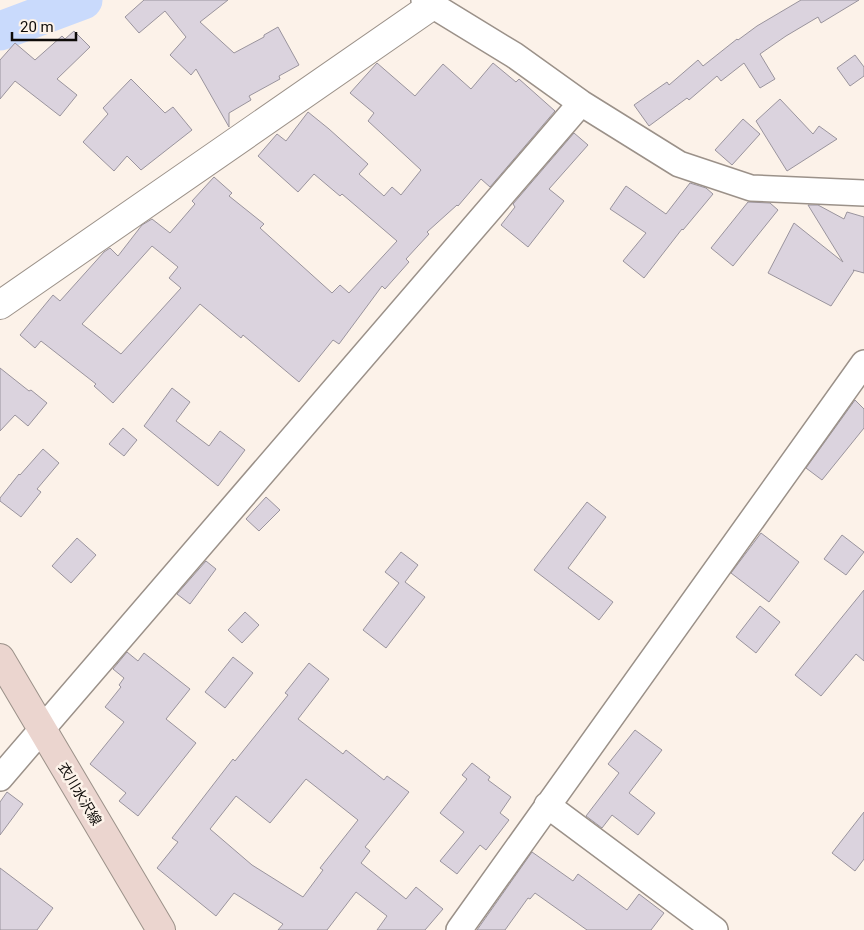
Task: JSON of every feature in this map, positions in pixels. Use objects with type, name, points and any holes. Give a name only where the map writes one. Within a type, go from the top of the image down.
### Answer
[{"type":"main road","name":"衣川水沢線","points":[[0,658],[160,930]]},
{"type":"street","points":[[0,306],[433,2],[514,55],[580,103],[679,164],[751,188],[864,193]]},
{"type":"street","points":[[0,778],[580,103]]},
{"type":"street","points":[[460,930],[864,362]]},
{"type":"street","points":[[548,805],[714,930]]},
{"type":"building","points":[[144,0],[228,0],[200,22],[234,53],[278,27],[299,65],[279,76],[280,79],[249,96],[251,100],[229,113],[229,127],[196,69],[191,75],[170,55],[186,37],[165,11],[139,33],[125,17]]},
{"type":"building","points":[[801,0],[859,0],[821,23],[818,17],[760,54],[775,79],[760,88],[744,63],[721,81],[717,76],[689,100],[687,98],[649,126],[634,105],[667,82],[669,85],[698,60],[703,66],[737,39]]},
{"type":"building","points":[[74,31],[90,47],[57,79],[77,95],[60,116],[15,81],[0,99],[0,60],[15,43],[35,60],[62,36],[65,39]]},
{"type":"building","points":[[855,55],[864,67],[864,76],[850,86],[837,68]]},
{"type":"building","points":[[377,63],[415,96],[443,64],[471,89],[493,63],[516,82],[519,79],[555,111],[490,187],[481,179],[458,206],[427,232],[429,234],[406,259],[409,262],[385,289],[382,286],[339,344],[333,340],[299,382],[243,335],[241,338],[200,304],[113,403],[94,386],[96,384],[41,341],[35,348],[20,335],[53,295],[60,301],[104,252],[110,248],[118,256],[142,225],[152,219],[170,233],[195,204],[192,201],[214,177],[232,193],[229,196],[264,224],[260,228],[332,293],[340,285],[349,293],[397,241],[342,194],[340,196],[314,174],[298,192],[258,156],[277,134],[286,141],[308,112],[368,164],[359,174],[384,196],[392,187],[401,195],[421,170],[368,121],[374,113],[350,93]],"holes":[[[152,246],[178,267],[169,278],[181,288],[121,354],[82,324]]]},
{"type":"building","points":[[131,79],[165,113],[173,107],[192,130],[141,170],[127,156],[114,171],[83,142],[108,114],[103,108]]},
{"type":"building","points":[[780,99],[813,134],[819,126],[837,139],[787,171],[756,121]]},
{"type":"building","points":[[743,119],[760,134],[732,165],[715,150]]},
{"type":"building","points":[[574,133],[588,145],[549,189],[564,201],[528,247],[501,225],[515,207],[513,204]]},
{"type":"building","points":[[690,183],[706,188],[713,194],[682,229],[644,278],[623,261],[646,233],[610,209],[626,186],[666,214]]},
{"type":"building","points":[[748,202],[770,203],[778,210],[733,266],[711,248]]},
{"type":"building","points":[[808,205],[818,205],[844,219],[847,212],[864,217],[864,273],[853,270],[831,306],[768,273],[794,223],[843,262]]},
{"type":"building","points":[[0,368],[47,403],[28,426],[15,415],[0,431]]},
{"type":"building","points":[[172,388],[190,402],[176,421],[209,446],[220,431],[245,450],[218,486],[144,426]]},
{"type":"building","points":[[855,400],[864,409],[864,428],[822,480],[806,468]]},
{"type":"building","points":[[123,428],[137,440],[124,456],[109,444]]},
{"type":"building","points":[[43,449],[59,463],[37,489],[41,492],[21,517],[0,501],[0,498],[19,474]]},
{"type":"building","points":[[266,497],[280,510],[259,531],[246,519]]},
{"type":"building","points":[[587,502],[606,517],[568,568],[613,602],[599,620],[534,570]]},
{"type":"building","points":[[761,533],[799,562],[769,602],[731,573]]},
{"type":"building","points":[[842,535],[864,552],[846,575],[824,559]]},
{"type":"building","points":[[77,538],[96,555],[71,583],[52,566]]},
{"type":"building","points":[[401,552],[418,565],[405,582],[425,597],[386,648],[363,630],[399,583],[385,572]]},
{"type":"building","points":[[206,561],[216,569],[190,604],[177,594]]},
{"type":"building","points":[[864,590],[864,661],[856,654],[821,696],[795,675]]},
{"type":"building","points":[[760,606],[780,622],[756,653],[736,637]]},
{"type":"building","points":[[245,612],[259,625],[242,643],[228,630]]},
{"type":"building","points":[[127,652],[138,661],[144,653],[190,689],[166,719],[196,743],[138,816],[119,801],[126,793],[90,764],[124,722],[105,707],[121,687],[119,685],[124,678],[113,669]]},
{"type":"building","points":[[233,657],[253,673],[225,708],[205,692]]},
{"type":"building","points":[[309,663],[329,679],[298,719],[343,754],[346,750],[384,780],[387,776],[409,792],[365,847],[370,851],[361,863],[406,899],[416,887],[443,909],[425,930],[377,930],[387,916],[356,892],[327,930],[278,930],[283,924],[234,893],[216,916],[157,868],[178,842],[172,838],[233,759],[235,761],[288,695],[285,693]],"holes":[[[306,779],[358,820],[320,868],[323,870],[303,897],[252,865],[210,829],[236,796],[270,823]]]},
{"type":"building","points":[[635,730],[662,750],[629,793],[655,813],[638,835],[612,815],[602,828],[586,816],[619,773],[608,764]]},
{"type":"building","points":[[472,763],[490,777],[488,780],[511,797],[500,813],[509,820],[486,850],[480,845],[457,874],[440,861],[464,832],[440,813],[467,779],[462,775]]},
{"type":"building","points":[[7,792],[23,804],[0,835],[0,802]]},
{"type":"building","points":[[864,812],[864,859],[855,871],[832,853]]},
{"type":"building","points":[[532,852],[573,881],[578,874],[627,910],[639,894],[664,913],[651,930],[587,930],[535,893],[530,899],[528,898],[505,930],[477,930]]},
{"type":"building","points":[[0,868],[53,908],[37,930],[0,930]]},
{"type":"waterway","points":[[0,31],[83,0]]}]
